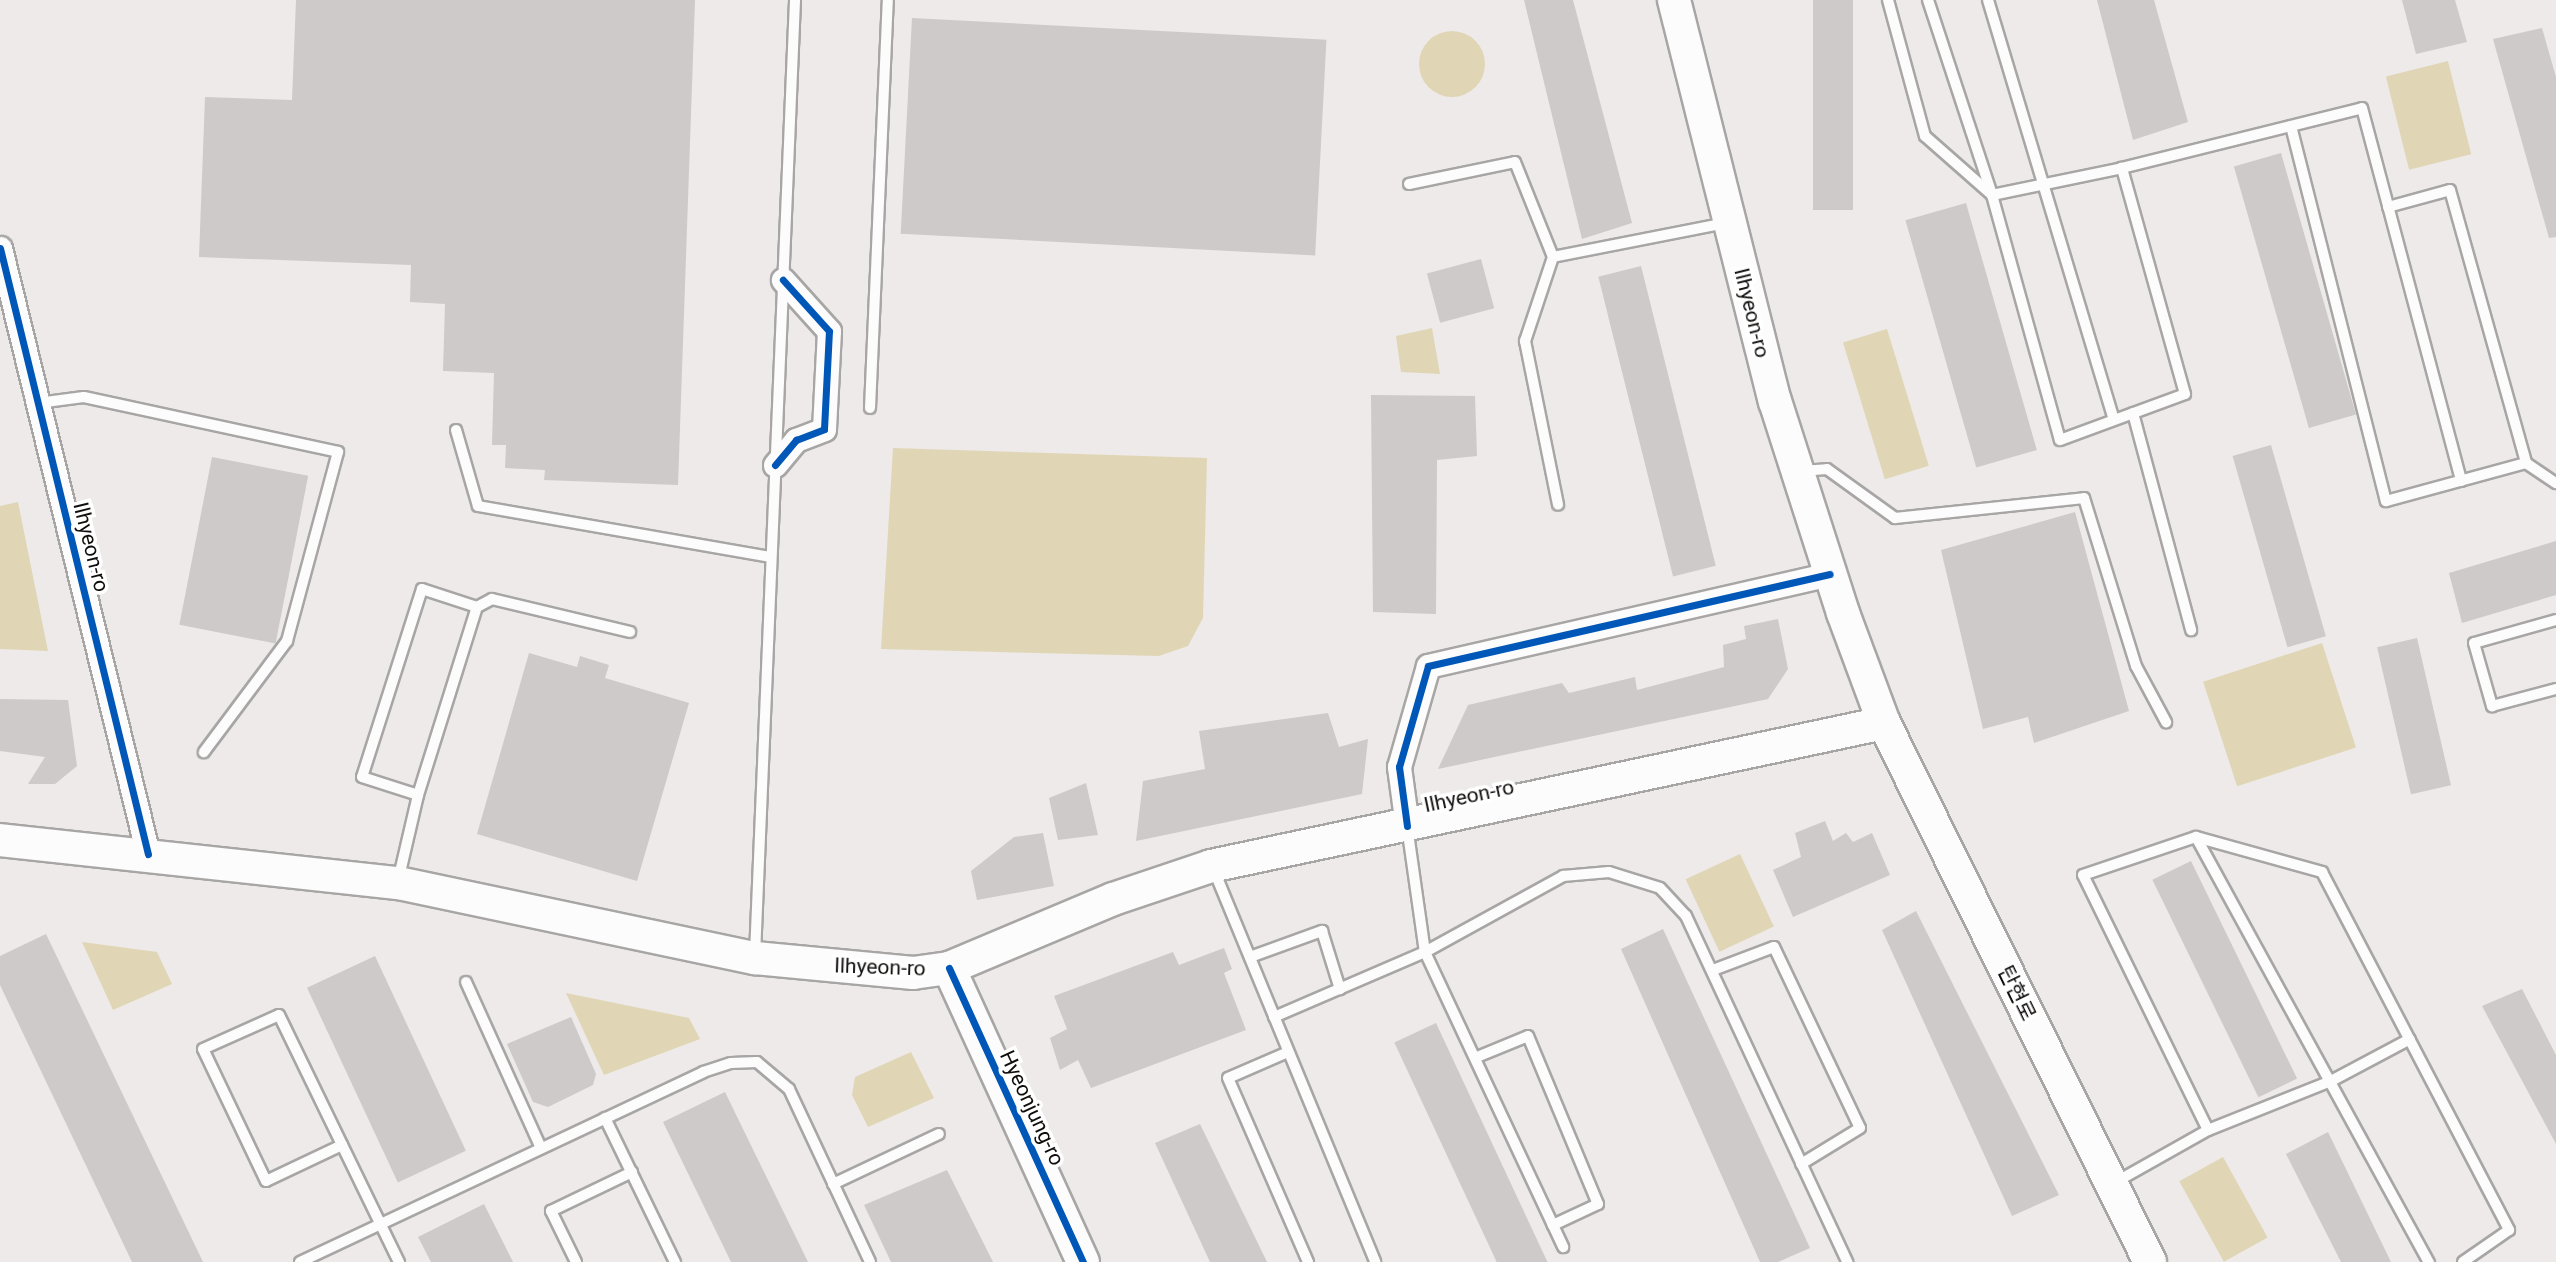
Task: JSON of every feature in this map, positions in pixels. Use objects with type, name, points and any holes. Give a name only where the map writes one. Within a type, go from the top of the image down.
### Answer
[{"type":"main road","name":"Ilhyeon-ro","points":[[0,840],[148,853],[398,883],[755,958],[913,973],[949,968],[1113,899],[1212,866],[1884,723],[1830,574],[1797,471],[1674,0]]},
{"type":"main road","name":"탄현로","points":[[1884,723],[2150,1262]]},
{"type":"main road","name":"Hyeonjung-ro","points":[[949,968],[1083,1262]]},
{"type":"street","name":"Ilhyeon-ro","points":[[0,248],[148,853]]},
{"type":"street","points":[[775,465],[796,440],[824,429],[829,331],[783,280]]},
{"type":"street","points":[[1407,826],[1399,767],[1428,666],[1830,574]]},
{"type":"lane","points":[[755,958],[795,0]]},
{"type":"lane","points":[[870,408],[888,0]]},
{"type":"lane","points":[[1888,0],[1925,136],[1992,195]]},
{"type":"lane","points":[[1928,0],[1992,195],[2060,440],[2185,394],[2122,168]]},
{"type":"lane","points":[[1988,0],[2114,420]]},
{"type":"lane","points":[[1992,195],[2122,168],[2362,108],[2461,481]]},
{"type":"lane","points":[[2291,126],[2386,501],[2526,463]]},
{"type":"lane","points":[[1409,184],[1515,162],[1553,257],[1525,341],[1558,505]]},
{"type":"lane","points":[[2388,207],[2450,190],[2526,463],[2556,483]]},
{"type":"lane","points":[[1553,257],[1730,222]]},
{"type":"lane","points":[[38,403],[84,397],[338,452],[287,641],[204,752]]},
{"type":"lane","points":[[2133,413],[2191,630]]},
{"type":"lane","points":[[456,430],[478,506],[771,557]]},
{"type":"lane","points":[[1797,471],[1827,470],[1895,519],[2084,498],[2136,666],[2166,722]]},
{"type":"lane","points":[[418,795],[362,777],[422,589],[477,607]]},
{"type":"lane","points":[[398,883],[418,795],[477,607],[492,599],[630,632]]},
{"type":"lane","points":[[2556,620],[2474,643],[2491,706],[2556,689]]},
{"type":"lane","points":[[1407,826],[1425,952],[1477,1057],[1563,1247]]},
{"type":"lane","points":[[2208,1130],[2083,875],[2196,837],[2322,872],[2509,1230],[2463,1262]]},
{"type":"lane","points":[[2196,837],[2428,1262]]},
{"type":"lane","points":[[1212,866],[1375,1262]]},
{"type":"lane","points":[[1274,1017],[1425,952],[1563,876],[1609,872],[1660,888],[1686,916],[1847,1262]]},
{"type":"lane","points":[[1250,957],[1322,932],[1340,989]]},
{"type":"lane","points":[[1713,970],[1774,947],[1860,1128],[1801,1164]]},
{"type":"lane","points":[[466,982],[541,1148]]},
{"type":"lane","points":[[342,1145],[266,1181],[203,1049],[279,1015],[399,1262]]},
{"type":"lane","points":[[1477,1057],[1528,1036],[1598,1204],[1553,1225]]},
{"type":"lane","points":[[2111,1184],[2208,1130],[2331,1080],[2410,1039]]},
{"type":"lane","points":[[1288,1052],[1228,1078],[1308,1262]]},
{"type":"lane","points":[[300,1262],[703,1072],[731,1063],[757,1062],[789,1088],[870,1262]]},
{"type":"lane","points":[[605,1118],[675,1262]]},
{"type":"lane","points":[[833,1184],[939,1133]]},
{"type":"lane","points":[[576,1262],[551,1211],[632,1172]]},
{"type":"shaded area","points":[[1452,31],[1465,34],[1475,41],[1482,51],[1485,64],[1482,77],[1475,87],[1465,94],[1452,97],[1439,94],[1429,87],[1422,77],[1419,64],[1422,51],[1429,41],[1439,34]]},
{"type":"shaded area","points":[[2448,61],[2471,154],[2409,170],[2386,76]]},
{"type":"shaded area","points":[[1432,328],[1440,374],[1401,372],[1396,336]]},
{"type":"shaded area","points":[[1887,329],[1929,466],[1885,479],[1843,342]]},
{"type":"shaded area","points":[[893,448],[1207,458],[1203,618],[1188,646],[1159,656],[881,649]]},
{"type":"shaded area","points":[[18,502],[48,651],[0,649],[0,506]]},
{"type":"shaded area","points":[[2322,643],[2356,748],[2237,786],[2203,682]]},
{"type":"shaded area","points":[[1740,854],[1774,927],[1719,952],[1686,879]]},
{"type":"shaded area","points":[[82,942],[157,952],[172,984],[113,1010]]},
{"type":"shaded area","points":[[566,993],[689,1018],[700,1039],[604,1075]]},
{"type":"shaded area","points":[[911,1052],[934,1098],[868,1127],[852,1095],[855,1077]]},
{"type":"shaded area","points":[[2223,1157],[2268,1237],[2224,1262],[2179,1181]]},
{"type":"building","points":[[296,0],[695,0],[678,485],[544,480],[545,470],[505,468],[506,445],[492,445],[494,373],[443,371],[445,304],[410,302],[411,265],[199,257],[205,97],[292,100]]},
{"type":"building","points":[[1524,0],[1573,0],[1632,223],[1582,239]]},
{"type":"building","points":[[1813,0],[1853,0],[1853,210],[1813,210]]},
{"type":"building","points":[[2097,0],[2154,0],[2188,122],[2133,140]]},
{"type":"building","points":[[2402,0],[2455,0],[2467,42],[2416,54]]},
{"type":"building","points":[[912,18],[1326,40],[1315,255],[901,234]]},
{"type":"building","points":[[2542,28],[2556,77],[2556,237],[2549,238],[2493,39]]},
{"type":"building","points":[[2281,153],[2356,414],[2309,428],[2234,167]]},
{"type":"building","points":[[1966,203],[2037,450],[1976,467],[1905,220]]},
{"type":"building","points":[[1481,259],[1494,308],[1440,323],[1427,273]]},
{"type":"building","points":[[1641,266],[1716,566],[1673,576],[1598,277]]},
{"type":"building","points":[[1371,395],[1475,396],[1477,456],[1437,460],[1436,614],[1373,612]]},
{"type":"building","points":[[2271,445],[2326,636],[2287,647],[2233,456]]},
{"type":"building","points":[[212,457],[308,476],[276,644],[179,625]]},
{"type":"building","points":[[2075,512],[2129,711],[2034,743],[2028,717],[1983,729],[1941,550]]},
{"type":"building","points":[[2556,541],[2556,595],[2462,623],[2449,573]]},
{"type":"building","points":[[1778,619],[1788,669],[1768,699],[1438,769],[1468,705],[1562,683],[1569,693],[1635,677],[1637,690],[1724,667],[1723,645],[1746,639],[1744,626]]},
{"type":"building","points":[[2417,638],[2451,785],[2411,794],[2377,647]]},
{"type":"building","points":[[529,653],[577,667],[580,656],[609,665],[605,678],[689,703],[637,881],[477,834]]},
{"type":"building","points":[[0,699],[68,700],[77,766],[55,784],[28,784],[45,757],[0,751]]},
{"type":"building","points":[[1328,713],[1339,747],[1368,739],[1362,794],[1136,841],[1143,781],[1205,769],[1199,731]]},
{"type":"building","points":[[1086,783],[1098,835],[1058,840],[1049,798]]},
{"type":"building","points":[[1825,821],[1833,841],[1846,833],[1853,842],[1872,833],[1890,875],[1793,917],[1773,870],[1801,857],[1795,833]]},
{"type":"building","points":[[1043,833],[1054,886],[977,900],[971,871],[1014,837]]},
{"type":"building","points":[[2191,861],[2297,1079],[2258,1097],[2152,880]]},
{"type":"building","points":[[1916,911],[2059,1195],[2012,1216],[1882,930]]},
{"type":"building","points":[[1663,929],[1810,1248],[1778,1262],[1760,1262],[1621,949]]},
{"type":"building","points":[[46,934],[203,1262],[132,1262],[0,985],[0,956]]},
{"type":"building","points":[[1224,948],[1232,969],[1224,973],[1246,1030],[1091,1088],[1078,1060],[1060,1070],[1050,1038],[1067,1029],[1054,996],[1173,952],[1179,965]]},
{"type":"building","points":[[375,956],[466,1151],[398,1183],[307,988]]},
{"type":"building","points":[[2522,989],[2556,1055],[2556,1144],[2482,1006]]},
{"type":"building","points":[[571,1017],[596,1074],[593,1085],[548,1107],[533,1102],[507,1044]]},
{"type":"building","points":[[1436,1023],[1547,1262],[1497,1262],[1394,1042]]},
{"type":"building","points":[[725,1092],[808,1262],[731,1262],[663,1122]]},
{"type":"building","points":[[1200,1124],[1267,1262],[1210,1262],[1155,1143]]},
{"type":"building","points":[[2328,1132],[2391,1262],[2341,1262],[2286,1154]]},
{"type":"building","points":[[947,1170],[993,1262],[891,1262],[864,1205]]},
{"type":"building","points":[[484,1204],[513,1262],[431,1262],[418,1237]]},
{"type":"cycle path","points":[[0,248],[148,854]]},
{"type":"cycle path","points":[[775,465],[796,440],[824,429],[829,331],[783,280]]},
{"type":"cycle path","points":[[1407,826],[1399,767],[1428,666],[1830,574]]},
{"type":"cycle path","points":[[949,968],[1083,1262]]}]
